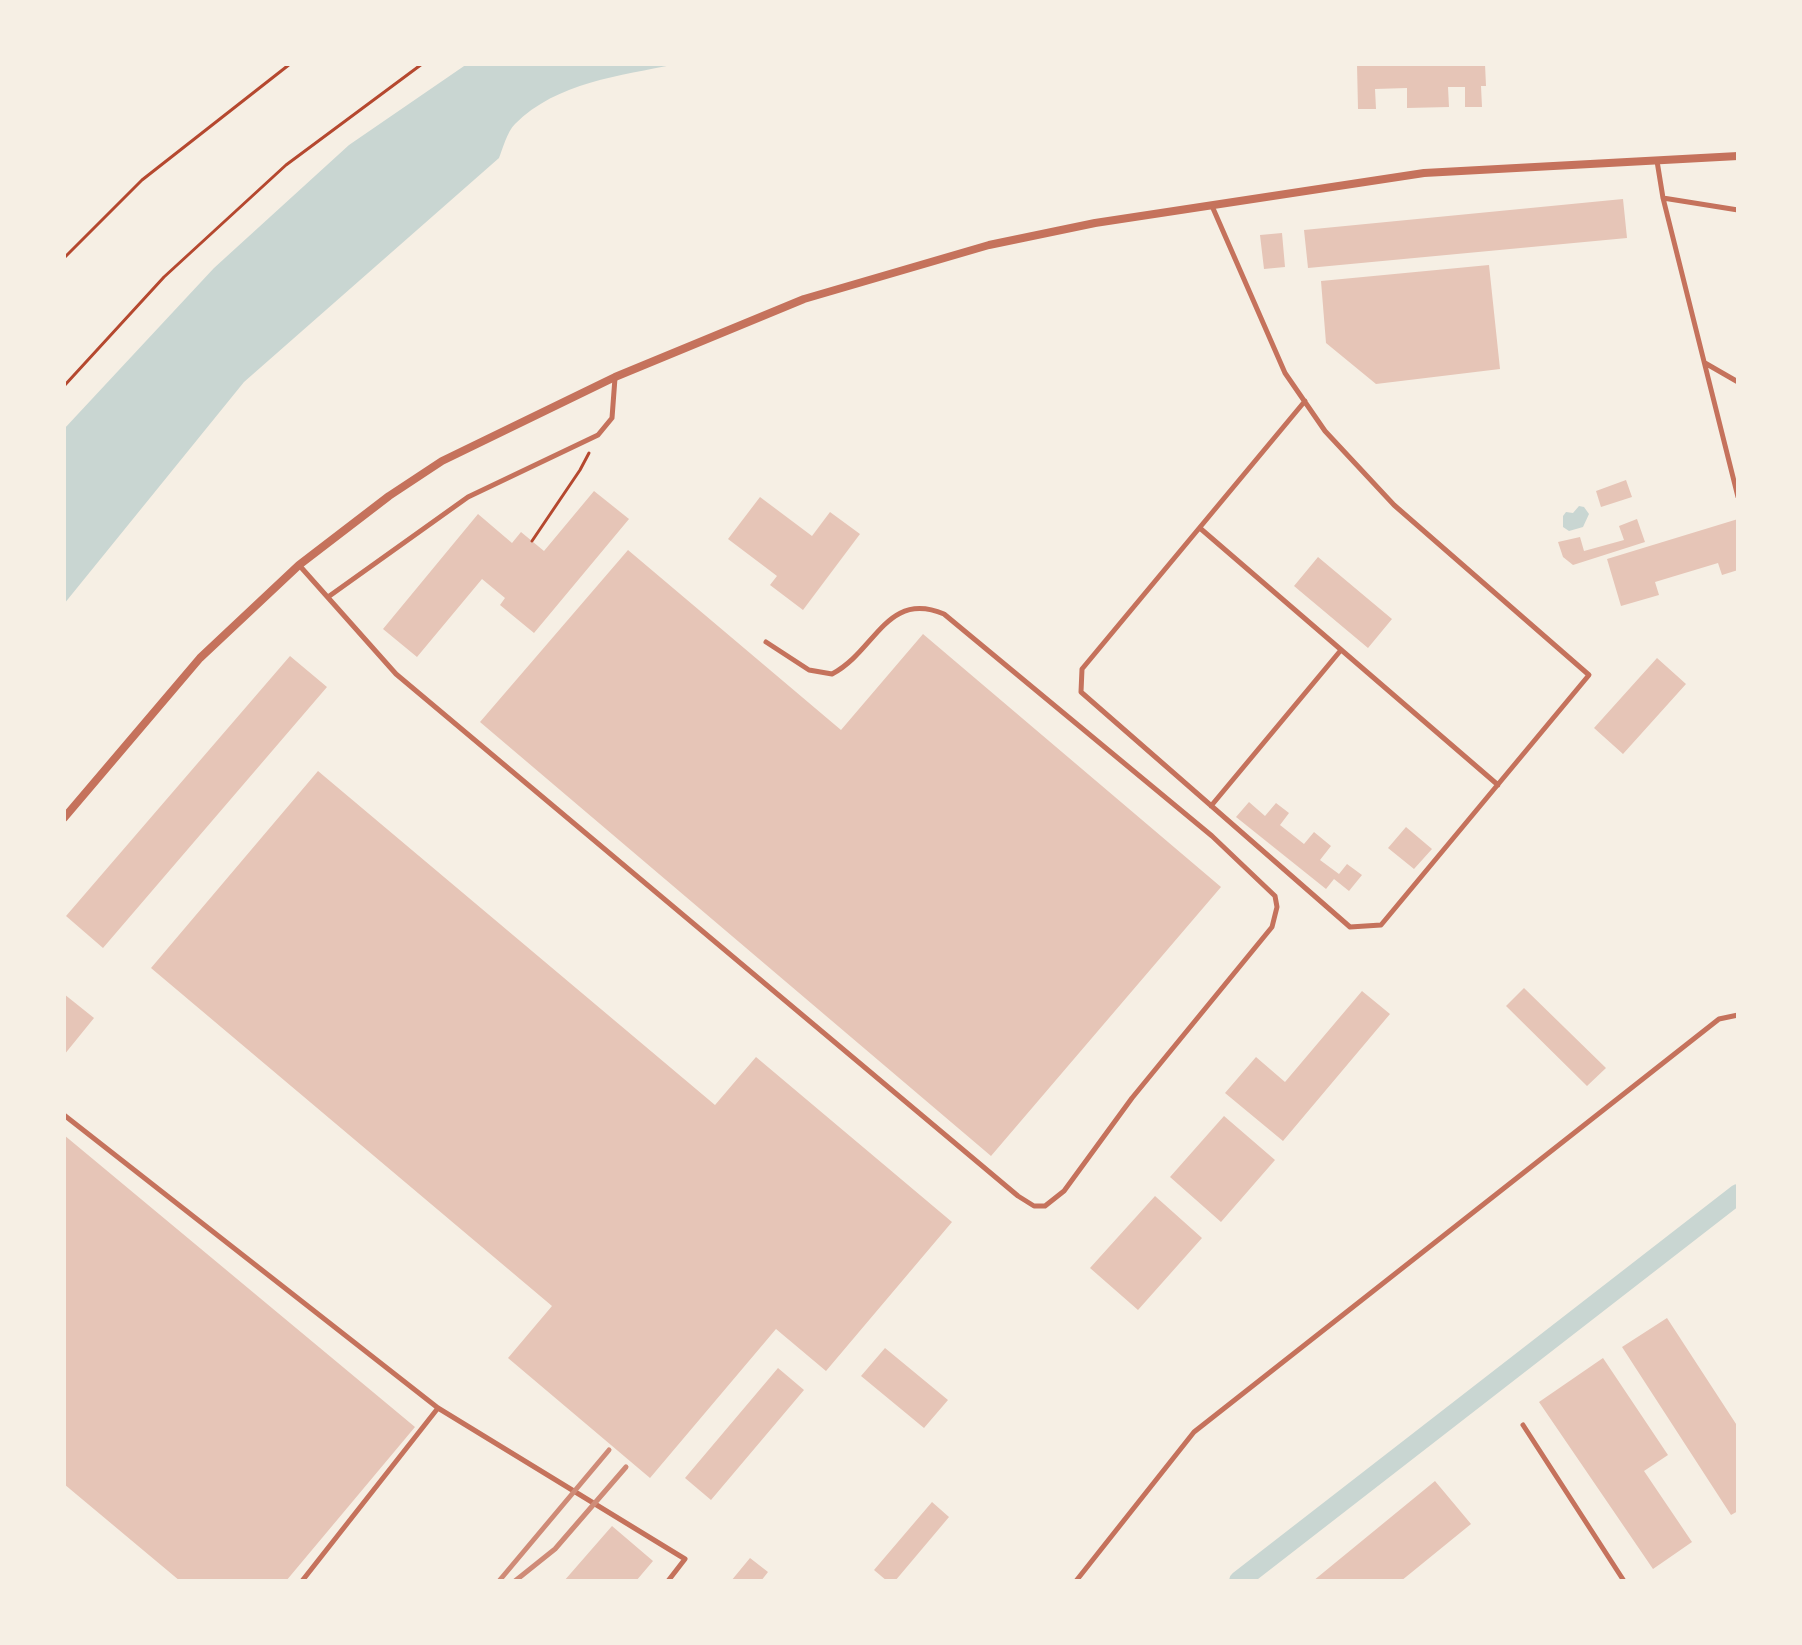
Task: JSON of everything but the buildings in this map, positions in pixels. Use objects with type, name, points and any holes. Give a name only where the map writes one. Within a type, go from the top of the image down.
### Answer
[{"type":"street","points":[[64,818],[200,658],[299,565],[349,525],[442,461],[615,377],[804,299],[897,270],[1095,223],[1424,173],[1738,156]]},
{"type":"lane","points":[[1657,160],[1663,198],[1738,497]]},
{"type":"lane","points":[[1663,198],[1738,210]]},
{"type":"lane","points":[[1212,206],[1285,373],[1305,401],[1325,431],[1394,505],[1589,675],[1381,925],[1350,927],[1081,692],[1082,669],[1305,401]]},
{"type":"lane","points":[[1704,363],[1738,382]]},
{"type":"lane","points":[[328,597],[468,497],[598,435],[612,418],[615,377]]},
{"type":"lane","points":[[1201,529],[1498,785]]},
{"type":"lane","points":[[299,565],[396,674],[1018,1196],[1034,1206],[1045,1206],[1064,1191],[1132,1098],[1272,927],[1277,907],[1275,896],[1212,836],[944,614],[927,607],[897,613],[859,653],[832,674],[809,670],[766,642]]},
{"type":"lane","points":[[1211,806],[1341,650]]},
{"type":"lane","points":[[1076,1581],[1194,1432],[1719,1019],[1738,1015]]},
{"type":"lane","points":[[64,1115],[438,1408],[685,1559],[668,1581]]},
{"type":"lane","points":[[302,1581],[438,1408]]},
{"type":"lane","points":[[1523,1425],[1624,1581]]},
{"type":"path","points":[[64,258],[142,180],[290,64]]},
{"type":"path","points":[[64,386],[164,277],[286,165],[422,64]]},
{"type":"path","points":[[532,541],[580,470],[598,435]]},
{"type":"shaded area","points":[[467,64],[676,64],[612,77],[570,90],[532,110],[515,124],[499,158],[244,382],[64,604],[64,429],[214,268],[349,145]]},
{"type":"shaded area","points":[[1579,506],[1589,514],[1583,527],[1569,531],[1563,527],[1563,516],[1566,512],[1573,513]]},
{"type":"waterway","points":[[1239,1581],[1738,1194]]},
{"type":"railway","points":[[499,1581],[609,1450]]},
{"type":"railway","points":[[515,1581],[555,1549],[626,1467]]}]
